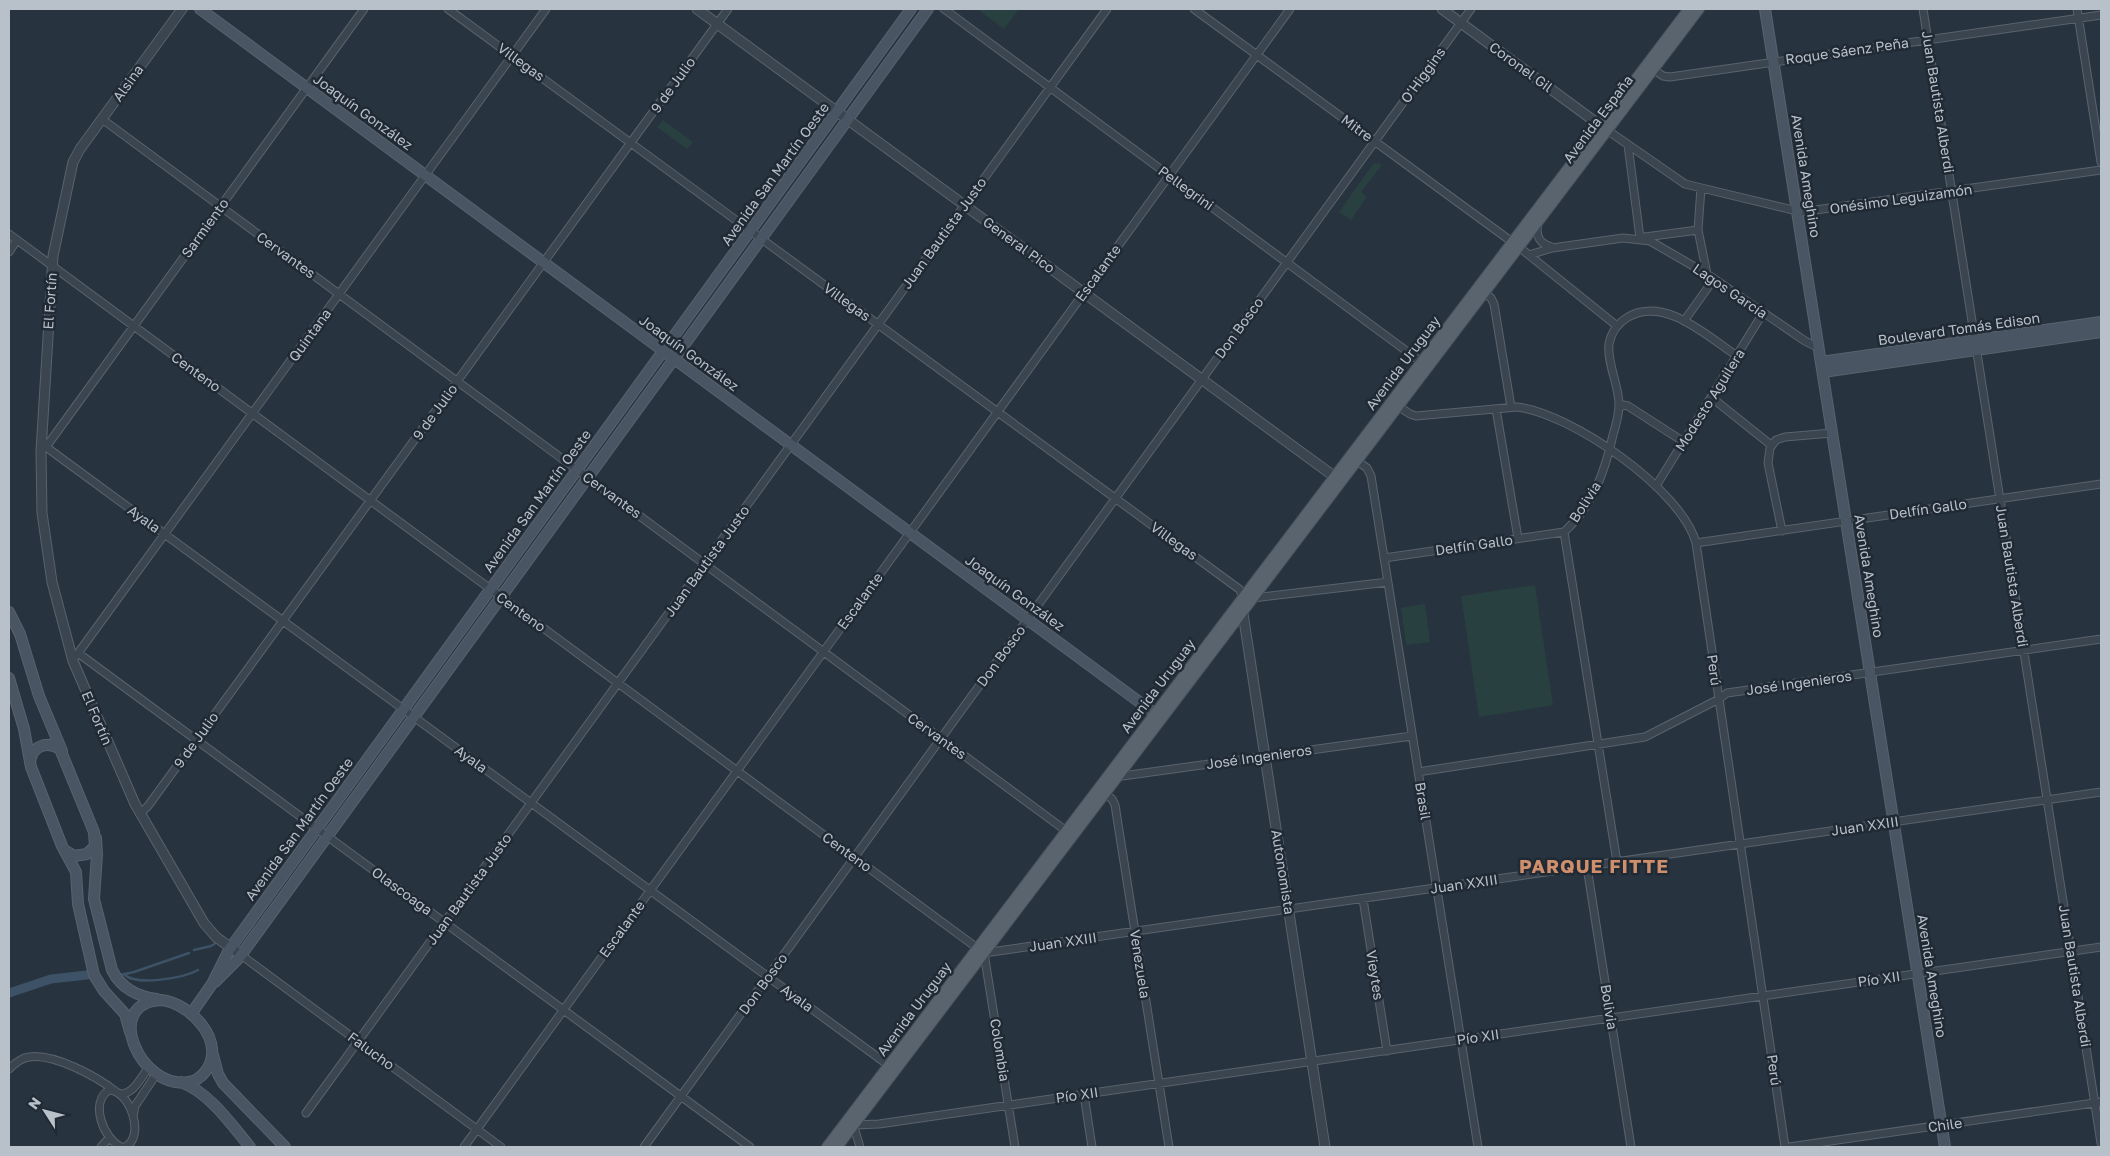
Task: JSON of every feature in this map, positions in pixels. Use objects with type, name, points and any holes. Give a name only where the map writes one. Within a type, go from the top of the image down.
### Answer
[{"type":"main road","name":"Joaquín González","points":[[200,9],[1159,716]]},
{"type":"main road","name":"Avenida San Martín Oeste","points":[[191,1014],[212,984],[230,948],[911,9]]},
{"type":"main road","name":"Avenida San Martín Oeste","points":[[212,984],[241,955],[928,9]]},
{"type":"main road","name":"Avenida España","points":[[1516,244],[1541,218],[1658,49],[1695,9]]},
{"type":"main road","name":"Avenida España","points":[[1516,244],[1604,128],[1653,69],[1695,9]]},
{"type":"main road","name":"Avenida Ameghino","points":[[1766,9],[1945,1147]]},
{"type":"main road","points":[[1653,69],[1651,64],[1658,49]]},
{"type":"main road","name":"Avenida Uruguay","points":[[837,1147],[851,1123],[892,1068],[1102,791],[1118,776],[1159,716],[1338,480],[1403,386],[1425,364],[1484,293],[1516,244]]},
{"type":"main road","name":"Avenida Uruguay","points":[[1338,480],[1357,461],[1398,406],[1425,364],[1516,244]]},
{"type":"main road","name":"Boulevard Tomás Edison","points":[[1976,345],[2101,322]]},
{"type":"main road","name":"Boulevard Tomás Edison","points":[[1822,367],[1976,345],[2101,332]]},
{"type":"main road","points":[[1398,406],[1396,402],[1403,386]]},
{"type":"main road","name":"Avenida Uruguay","points":[[1102,791],[1106,778],[1159,716],[1242,612],[1248,598]]},
{"type":"main road","points":[[9,612],[20,634],[39,696],[96,838],[97,854],[94,895],[112,970],[121,984],[139,995],[176,1004],[191,1014],[206,1032],[218,1074],[223,1083],[285,1147]]},
{"type":"main road","points":[[9,678],[24,729],[31,767],[62,846],[76,872],[78,904],[98,983],[125,1014],[136,1051],[153,1070],[170,1080],[180,1082],[195,1089],[208,1099],[250,1147]]},
{"type":"main road","points":[[31,767],[32,755],[37,748],[43,745],[55,746],[64,756]]},
{"type":"main road","points":[[62,846],[69,854],[82,856],[93,848],[96,838]]},
{"type":"main road","points":[[89,952],[106,948]]},
{"type":"main road","points":[[130,1032],[132,1020],[139,1009],[149,1002],[161,1000]]},
{"type":"main road","points":[[180,1082],[192,1081],[202,1076],[211,1061],[212,1048]]},
{"type":"main road","name":"Avenida Uruguay","points":[[826,1147],[851,1123]]},
{"type":"street","name":"Alsina","points":[[75,157],[182,9]]},
{"type":"street","name":"Sarmiento","points":[[44,447],[364,9]]},
{"type":"street","name":"Villegas","points":[[448,9],[1116,498],[1239,589],[1248,598]]},
{"type":"street","name":"Quintana","points":[[76,657],[546,9]]},
{"type":"street","name":"General Pico","points":[[697,9],[1338,480]]},
{"type":"street","name":"9 de Julio","points":[[140,814],[148,806],[728,9]]},
{"type":"street","name":"Pellegrini","points":[[944,9],[1425,364]]},
{"type":"street","name":"Juan Bautista Justo","points":[[306,1113],[1107,9]]},
{"type":"street","name":"Mitre","points":[[1194,9],[1516,244]]},
{"type":"street","name":"Escalante","points":[[464,1147],[1290,9]]},
{"type":"street","name":"Coronel Gil","points":[[1442,9],[1604,128]]},
{"type":"street","name":"O'Higgins","points":[[1375,141],[1471,9]]},
{"type":"street","name":"Juan Bautista Alberdi","points":[[1923,9],[2071,951],[2098,1102],[2101,1143]]},
{"type":"street","points":[[2077,9],[2101,162]]},
{"type":"street","name":"Roque Sáenz Peña","points":[[1653,69],[1662,76],[1668,77],[2101,15]]},
{"type":"street","name":"Cervantes","points":[[102,119],[1070,834]]},
{"type":"street","name":"Onésimo Leguizamón","points":[[1604,128],[1678,180],[1701,188],[1797,212],[1810,212],[2101,170]]},
{"type":"street","name":"Don Bosco","points":[[644,1147],[1375,141]]},
{"type":"street","points":[[1628,144],[1640,238]]},
{"type":"street","name":"El Fortín","points":[[75,157],[52,266],[42,513],[52,582],[76,657],[140,814],[204,923],[213,934],[241,955]]},
{"type":"street","points":[[1701,188],[1698,230],[1707,274]]},
{"type":"street","points":[[1541,218],[1537,228],[1538,236],[1543,244],[1555,248]]},
{"type":"street","name":"Lagos García","points":[[1529,254],[1555,248],[1623,238],[1640,238],[1698,230]]},
{"type":"street","name":"Centeno","points":[[9,234],[981,951]]},
{"type":"street","name":"Lagos García","points":[[1640,238],[1661,245],[1806,342],[1819,348]]},
{"type":"street","points":[[9,252],[17,240]]},
{"type":"street","points":[[1516,244],[1617,326],[1632,315],[1651,310],[1669,313],[1737,356]]},
{"type":"street","points":[[1684,321],[1714,279]]},
{"type":"street","points":[[1484,293],[1494,304],[1511,407]]},
{"type":"street","name":"Modesto Aguilera","points":[[1656,486],[1763,313]]},
{"type":"street","name":"Bolivia","points":[[1617,326],[1611,337],[1609,348],[1619,408],[1610,450],[1593,495],[1580,515],[1564,532],[1617,862]]},
{"type":"street","points":[[1711,398],[1771,445]]},
{"type":"street","points":[[1619,408],[1623,405],[1628,406],[1684,442]]},
{"type":"street","name":"Perú","points":[[1398,406],[1410,414],[1418,416],[1511,407],[1534,410],[1557,418],[1587,434],[1656,486],[1686,520],[1696,543],[1785,1147]]},
{"type":"street","points":[[1496,409],[1518,538]]},
{"type":"street","points":[[1782,530],[1767,460],[1771,445],[1785,437],[1832,433]]},
{"type":"street","name":"Ayala","points":[[44,447],[892,1068]]},
{"type":"street","name":"Brasil","points":[[1357,461],[1367,468],[1371,476],[1478,1147]]},
{"type":"street","name":"Delfín Gallo","points":[[1696,543],[2101,484]]},
{"type":"street","name":"Delfín Gallo","points":[[1384,558],[1564,532]]},
{"type":"street","points":[[1248,598],[1388,582]]},
{"type":"street","name":"Autonomista","points":[[1242,612],[1325,1147]]},
{"type":"street","name":"José Ingenieros","points":[[1418,772],[1645,738],[1719,700],[1727,693],[2101,639]]},
{"type":"street","name":"Olascoaga","points":[[76,657],[196,740],[750,1147]]},
{"type":"street","name":"José Ingenieros","points":[[1106,778],[1412,736]]},
{"type":"street","name":"Venezuela","points":[[1102,791],[1112,799],[1115,805],[1169,1147]]},
{"type":"street","name":"Juan XXIII","points":[[981,951],[1135,932],[2101,792]]},
{"type":"street","name":"Bolivia","points":[[1587,866],[1631,1147]]},
{"type":"street","name":"Vieytes","points":[[1363,899],[1387,1051]]},
{"type":"street","name":"Pío XII","points":[[851,1123],[879,1124],[2101,947]]},
{"type":"street","name":"Colombia","points":[[981,951],[1015,1147]]},
{"type":"street","name":"Falucho","points":[[241,955],[501,1147]]},
{"type":"street","points":[[9,1069],[22,1059],[29,1057],[44,1058],[85,1071],[100,1079],[117,1092],[128,1104],[133,1119]]},
{"type":"street","points":[[153,1070],[135,1106],[133,1140],[123,1147],[109,1138],[101,1116],[100,1104],[106,1092],[126,1094],[153,1070]]},
{"type":"street","points":[[1084,1094],[1092,1147]]},
{"type":"street","name":"Chile","points":[[1789,1147],[2098,1102]]},
{"type":"street","points":[[851,1123],[860,1147]]},
{"type":"street","points":[[100,1147],[109,1138]]},
{"type":"green space","points":[[977,9],[1019,9],[1004,29]]},
{"type":"green space","points":[[663,120],[693,142],[687,149],[657,127]]},
{"type":"green space","points":[[1379,163],[1382,165],[1361,192],[1367,197],[1351,220],[1339,212],[1373,164]]},
{"type":"green space","points":[[1535,585],[1553,705],[1479,717],[1461,596]]},
{"type":"green space","points":[[1425,604],[1430,642],[1406,645],[1401,608]]},
{"type":"waterway","points":[[194,950],[211,946],[219,941]]},
{"type":"waterway","points":[[120,975],[189,953]]},
{"type":"waterway","points":[[125,975],[140,980],[161,980],[182,976],[198,970]]},
{"type":"waterway","points":[[9,993],[51,979],[87,975]]},
{"type":"district","name":"PARQUE FITTE","points":[[1594,866]]}]
